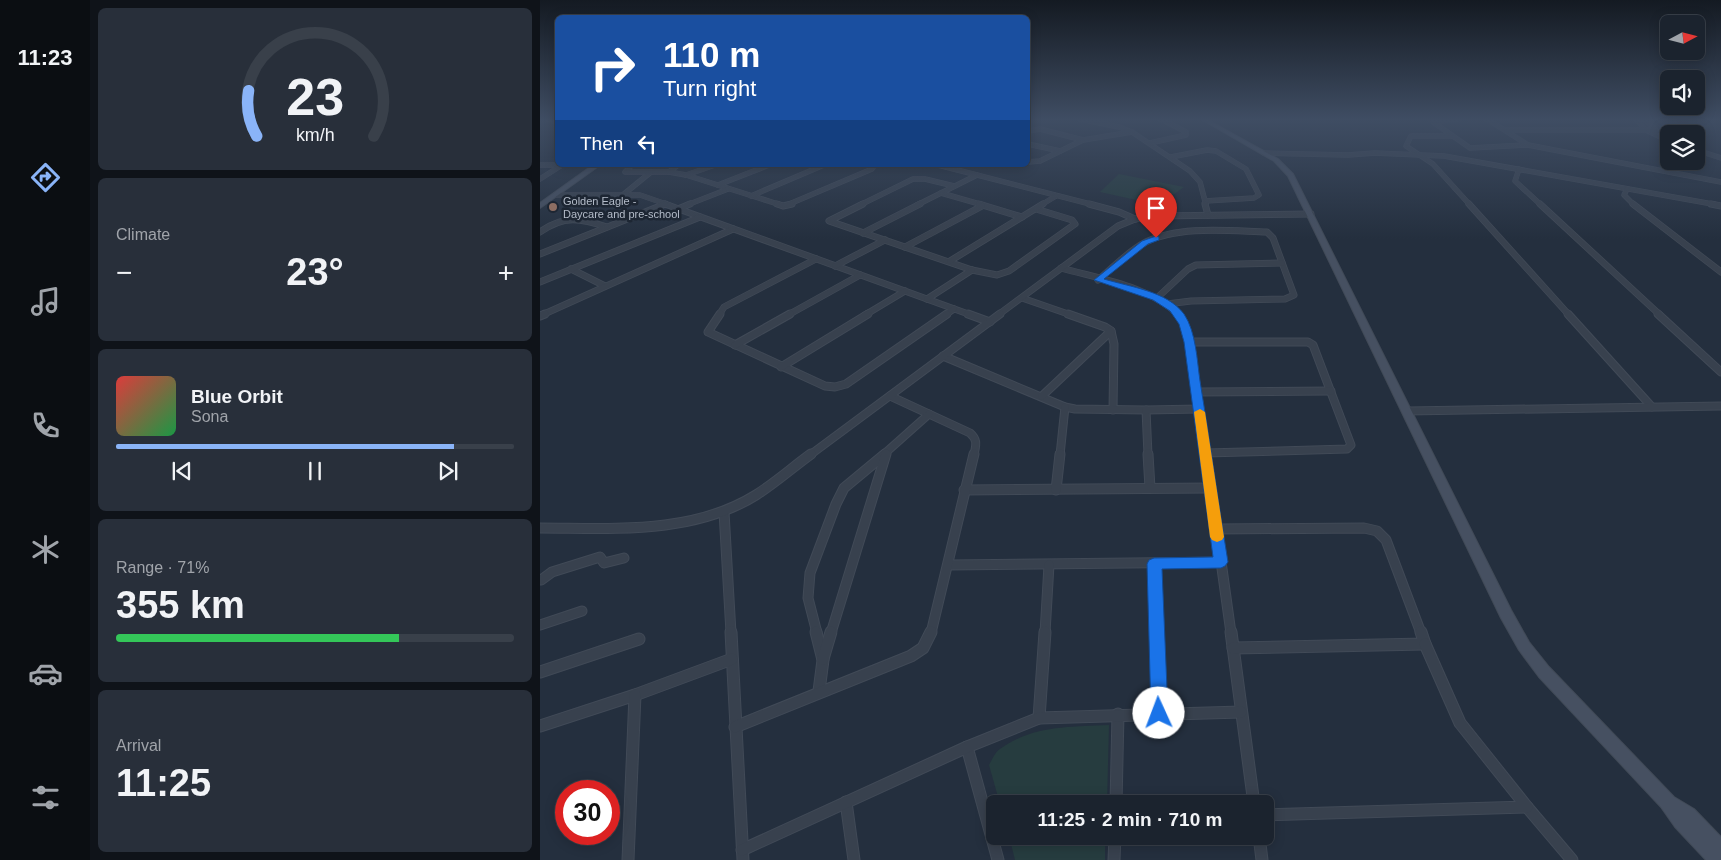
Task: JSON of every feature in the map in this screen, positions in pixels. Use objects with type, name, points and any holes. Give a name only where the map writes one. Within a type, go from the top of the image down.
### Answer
[{"type":"main road","points":[[1273,159],[1292,175],[1506,614],[1524,646],[1544,672],[1667,800],[1681,821],[1718,860]]},
{"type":"main road","points":[[540,206],[594,167]]},
{"type":"main road","points":[[1667,800],[1688,815],[1721,849]]},
{"type":"street","points":[[1030,162],[1040,162],[1045,159]]},
{"type":"street","points":[[1174,159],[1199,178],[1208,215]]},
{"type":"street","points":[[1205,201],[1254,198],[1259,195],[1250,174],[1229,159]]},
{"type":"street","points":[[1426,159],[1433,164],[1652,407]]},
{"type":"street","points":[[1461,159],[1721,206]]},
{"type":"street","points":[[1602,159],[1721,182]]},
{"type":"street","points":[[540,165],[555,165]]},
{"type":"street","points":[[540,179],[559,167]]},
{"type":"street","points":[[630,167],[625,172],[669,172],[718,185],[782,206],[872,169],[872,167]]},
{"type":"street","points":[[669,172],[675,167]]},
{"type":"street","points":[[686,176],[710,167]]},
{"type":"street","points":[[718,185],[764,167]]},
{"type":"street","points":[[751,196],[819,167]]},
{"type":"street","points":[[946,167],[1119,212],[1135,219]]},
{"type":"street","points":[[953,169],[957,167]]},
{"type":"street","points":[[1519,170],[1515,181],[1721,372]]},
{"type":"street","points":[[624,194],[651,172]]},
{"type":"street","points":[[863,233],[977,175]]},
{"type":"street","points":[[954,186],[925,179],[913,179],[829,221],[972,270],[992,275],[1003,274],[1075,224],[1072,220],[1036,209]]},
{"type":"street","points":[[678,209],[728,189]]},
{"type":"street","points":[[1627,189],[1624,195],[1626,199],[1721,272]]},
{"type":"street","points":[[941,193],[1022,217]]},
{"type":"street","points":[[555,195],[640,195],[990,322]]},
{"type":"street","points":[[950,261],[1056,196]]},
{"type":"street","points":[[540,254],[665,204]]},
{"type":"street","points":[[905,247],[982,206]]},
{"type":"street","points":[[540,528],[671,526],[724,512],[756,495],[1118,226],[1135,219],[1156,216],[1311,214]]},
{"type":"street","points":[[540,282],[700,217]]},
{"type":"street","points":[[540,232],[551,223],[571,219],[585,219],[607,227]]},
{"type":"street","points":[[540,316],[733,229]]},
{"type":"street","points":[[1098,280],[1145,242],[1181,233],[1270,233],[1294,295],[1291,297],[1191,301],[1167,304]]},
{"type":"street","points":[[835,266],[885,240]]},
{"type":"street","points":[[816,259],[721,309],[708,332],[825,386],[835,387],[846,384],[954,308]]},
{"type":"street","points":[[1156,298],[1188,269],[1196,265],[1282,263]]},
{"type":"street","points":[[1061,268],[1156,298],[1180,315],[1189,342],[1197,392],[1253,795]]},
{"type":"street","points":[[571,269],[605,286]]},
{"type":"street","points":[[927,299],[972,270]]},
{"type":"street","points":[[735,345],[860,275]]},
{"type":"street","points":[[782,367],[905,291]]},
{"type":"street","points":[[1022,298],[1105,327],[1111,331],[1114,344],[1113,410]]},
{"type":"street","points":[[1042,396],[1111,331]]},
{"type":"street","points":[[1189,342],[1308,342],[1313,345],[1350,448],[1206,452]]},
{"type":"street","points":[[943,356],[1064,406],[1076,409],[1199,409]]},
{"type":"street","points":[[1197,392],[1331,391]]},
{"type":"street","points":[[735,727],[912,656],[923,648],[930,637],[964,490],[977,443],[975,437],[890,396]]},
{"type":"street","points":[[1056,490],[1064,406]]},
{"type":"street","points":[[1408,411],[1721,406]]},
{"type":"street","points":[[1146,410],[1150,488]]},
{"type":"street","points":[[823,660],[808,598],[810,573],[836,504],[844,488],[855,477],[886,453],[929,414]]},
{"type":"street","points":[[819,692],[823,660],[886,453]]},
{"type":"street","points":[[964,490],[1211,488]]},
{"type":"street","points":[[724,512],[743,855],[846,802],[967,747],[1039,718],[1118,714],[1241,712]]},
{"type":"street","points":[[1216,529],[1373,528],[1380,532],[1386,540],[1426,644],[1460,722],[1472,740],[1572,860]]},
{"type":"street","points":[[540,582],[552,572],[600,557],[604,563],[624,558]]},
{"type":"street","points":[[948,565],[1221,562]]},
{"type":"street","points":[[1154,564],[1159,713]]},
{"type":"street","points":[[1039,718],[1049,565]]},
{"type":"street","points":[[540,625],[582,611]]},
{"type":"street","points":[[540,672],[639,639]]},
{"type":"street","points":[[1233,648],[1426,644]]},
{"type":"street","points":[[540,726],[635,695],[732,659]]},
{"type":"street","points":[[628,860],[635,695]]},
{"type":"street","points":[[1116,795],[1118,714]]},
{"type":"street","points":[[967,747],[998,860]]},
{"type":"street","points":[[846,802],[854,860]]},
{"type":"street","points":[[1274,815],[1527,807]]},
{"type":"street","points":[[1114,860],[1115,845]]},
{"type":"street","points":[[1260,845],[1262,860]]},
{"type":"green space","points":[[1119,174],[1184,187],[1159,205],[1100,192]]},
{"type":"green space","points":[[1109,725],[1107,795],[997,795],[989,765],[1000,749],[1026,735],[1067,727]]},
{"type":"green space","points":[[1011,845],[1105,845],[1105,860],[1015,860]]},
{"type":"slow traffic","points":[[1200,412],[1217,537]]},
{"type":"place","name":"Golden Eagle - Daycare and pre-school","points":[[553,207]]},
{"type":"route","points":[[1156,238],[1145,242],[1098,280],[1156,298],[1180,315],[1184,324],[1189,342],[1197,392],[1221,562],[1154,564],[1159,713]]}]
